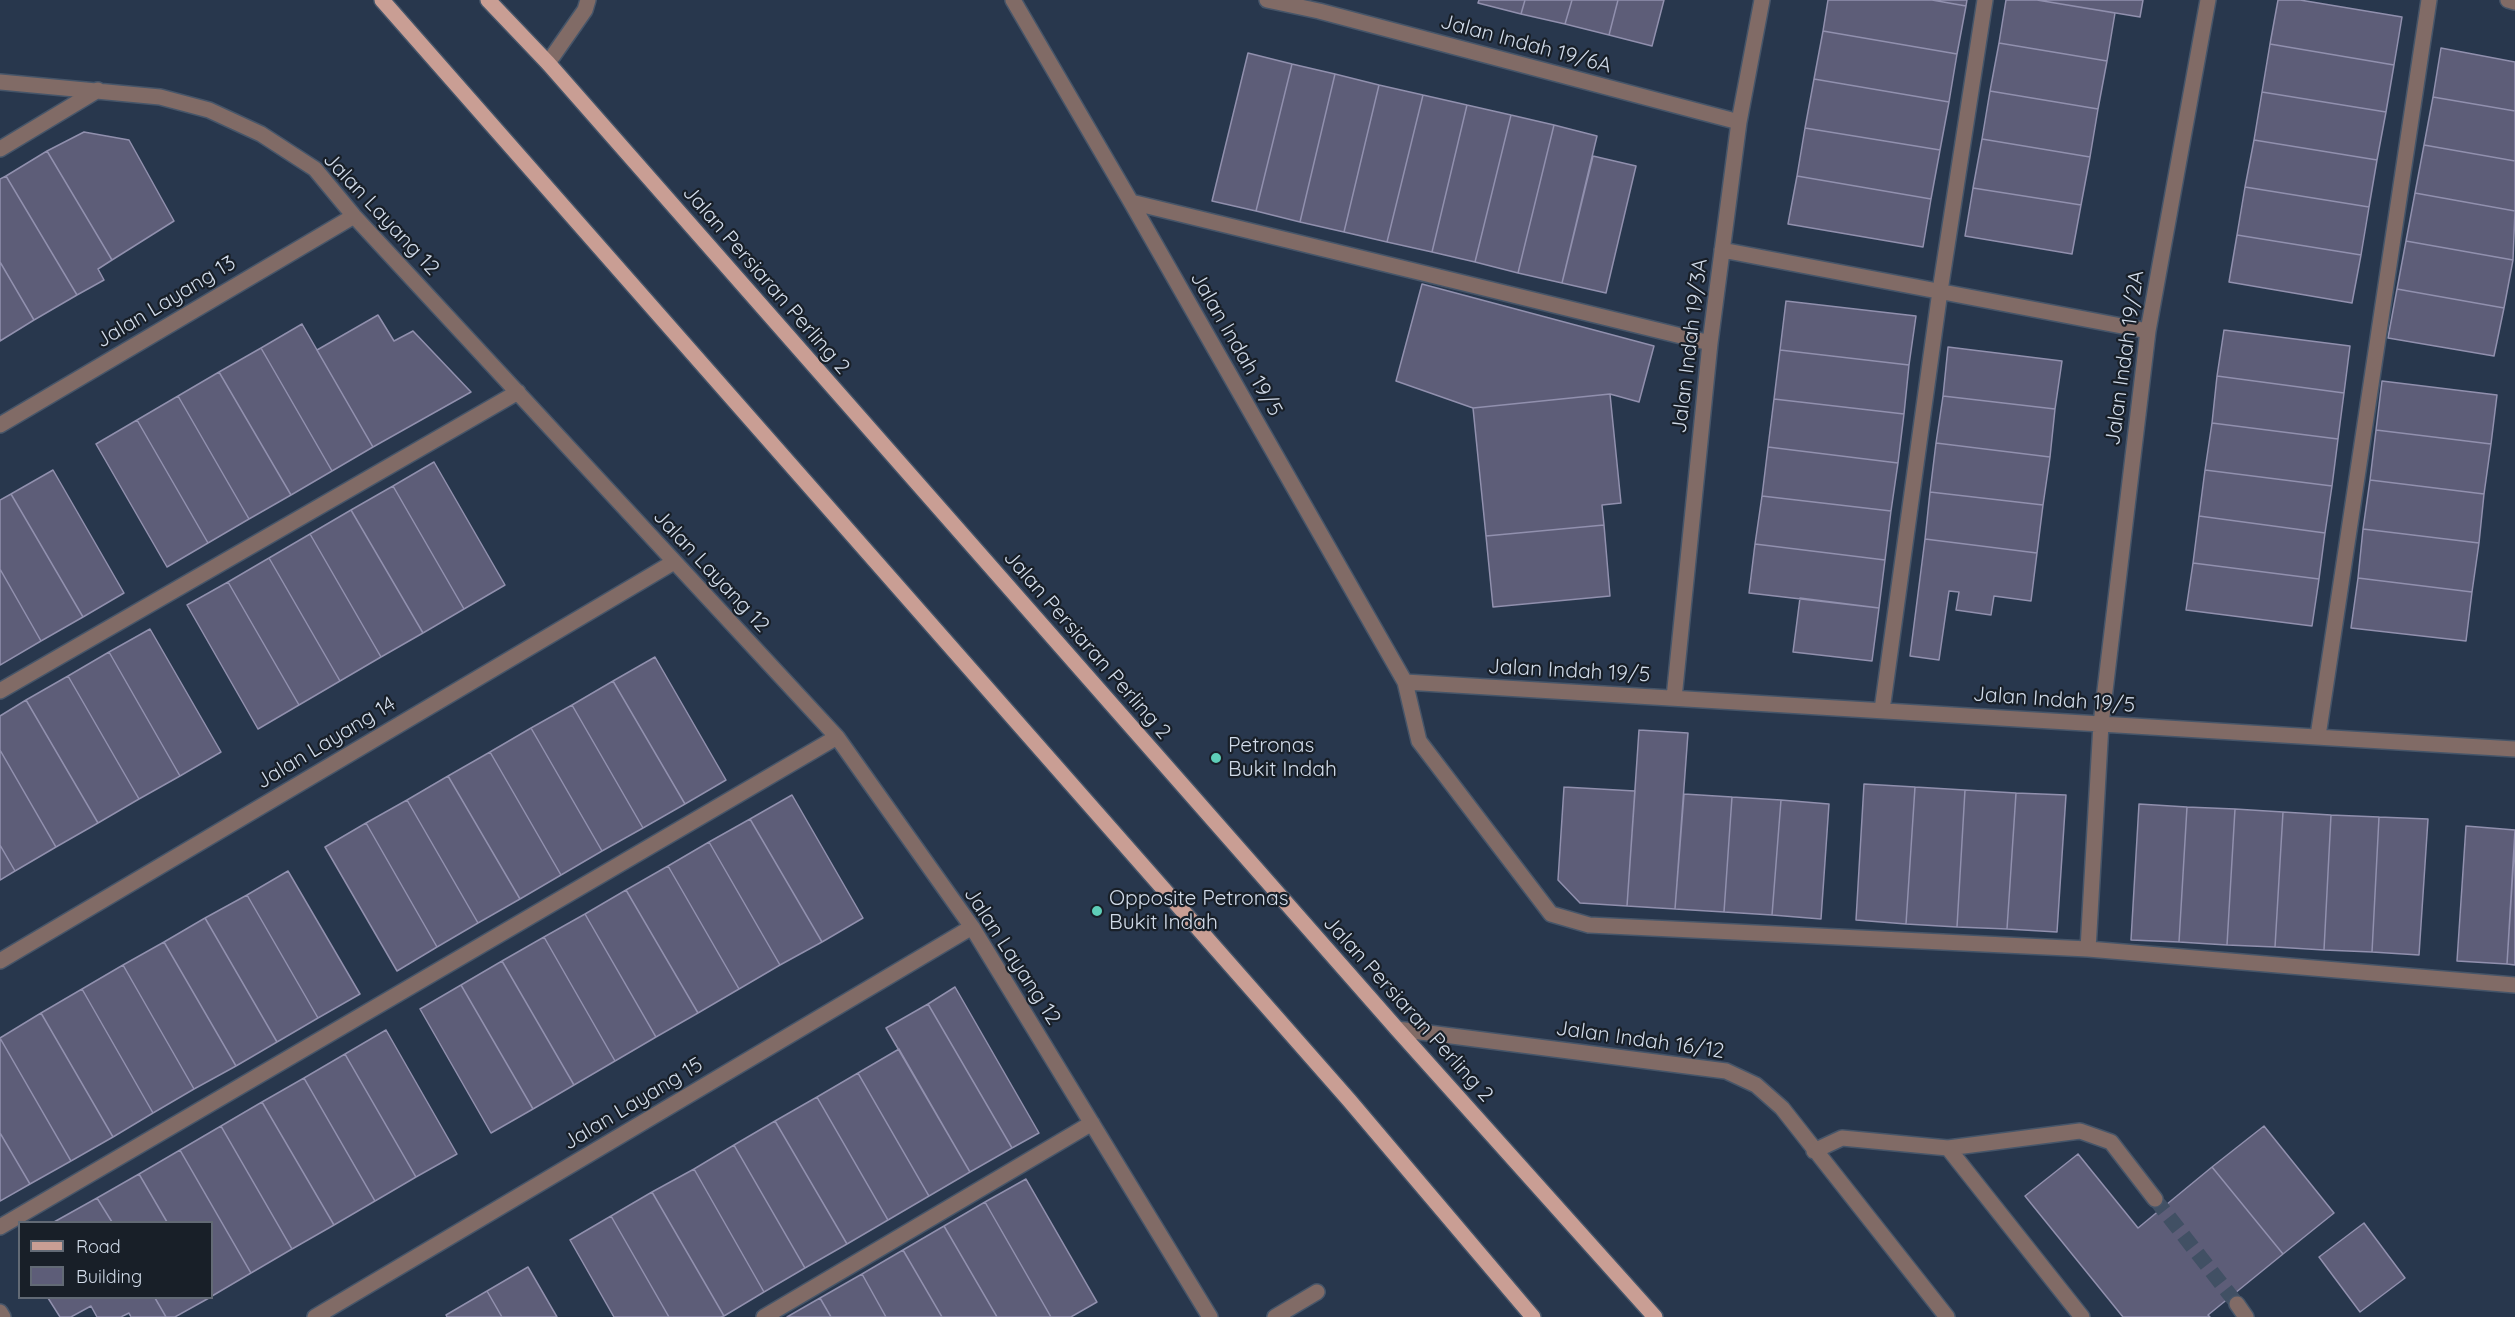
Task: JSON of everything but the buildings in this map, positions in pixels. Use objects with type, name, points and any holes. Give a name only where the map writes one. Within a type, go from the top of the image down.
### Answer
[{"type":"main road","points":[[382,0],[1349,1100],[1533,1317]]},
{"type":"main road","name":"Jalan Persiaran Perling 2","points":[[488,0],[548,63],[1397,1029],[1655,1317]]},
{"type":"street","points":[[548,63],[585,10],[588,0]]},
{"type":"street","name":"Jalan Indah 19/5","points":[[1013,0],[1405,682],[2515,749]]},
{"type":"street","name":"Jalan Indah 19/6A","points":[[1267,0],[1321,6],[1739,122]]},
{"type":"street","name":"Jalan Indah 19/3A","points":[[1674,698],[1710,343],[1739,122],[1762,0]]},
{"type":"street","points":[[1882,710],[1940,291],[1985,0]]},
{"type":"street","name":"Jalan Indah 19/2A","points":[[2088,949],[2101,724],[2148,331],[2208,0]]},
{"type":"street","points":[[2318,736],[2429,0]]},
{"type":"street","points":[[2508,0],[2515,2]]},
{"type":"street","name":"Jalan Layang 12","points":[[0,82],[160,97],[209,110],[261,134],[315,169],[354,216],[837,737],[972,927],[1210,1317]]},
{"type":"street","points":[[0,149],[98,90]]},
{"type":"street","points":[[1131,202],[1710,343]]},
{"type":"street","name":"Jalan Layang 13","points":[[0,425],[354,216]]},
{"type":"street","points":[[1722,250],[2148,331]]},
{"type":"street","points":[[0,691],[518,392]]},
{"type":"street","name":"Jalan Layang 14","points":[[0,961],[674,562]]},
{"type":"street","points":[[1405,682],[1419,741],[1551,914],[1589,925],[2088,949],[2515,985]]},
{"type":"street","points":[[0,1227],[837,737]]},
{"type":"street","name":"Jalan Layang 15","points":[[315,1317],[972,927]]},
{"type":"street","name":"Jalan Indah 16/12","points":[[1397,1029],[1726,1071],[1756,1085],[1782,1108],[1947,1317]]},
{"type":"street","points":[[764,1317],[1092,1123]]},
{"type":"street","points":[[1814,1151],[1842,1138],[1948,1148],[2080,1131],[2111,1142],[2155,1199]]},
{"type":"street","points":[[1948,1148],[2082,1317]]},
{"type":"street","points":[[1275,1317],[1317,1292]]},
{"type":"street","points":[[2236,1304],[2246,1317]]},
{"type":"street","points":[[0,1312],[3,1317]]},
{"type":"tunnel","points":[[2155,1199],[2237,1304]]},
{"type":"place","name":"Petronas Bukit Indah","points":[[1216,758]]},
{"type":"place","name":"Opposite Petronas Bukit Indah","points":[[1097,911]]}]
